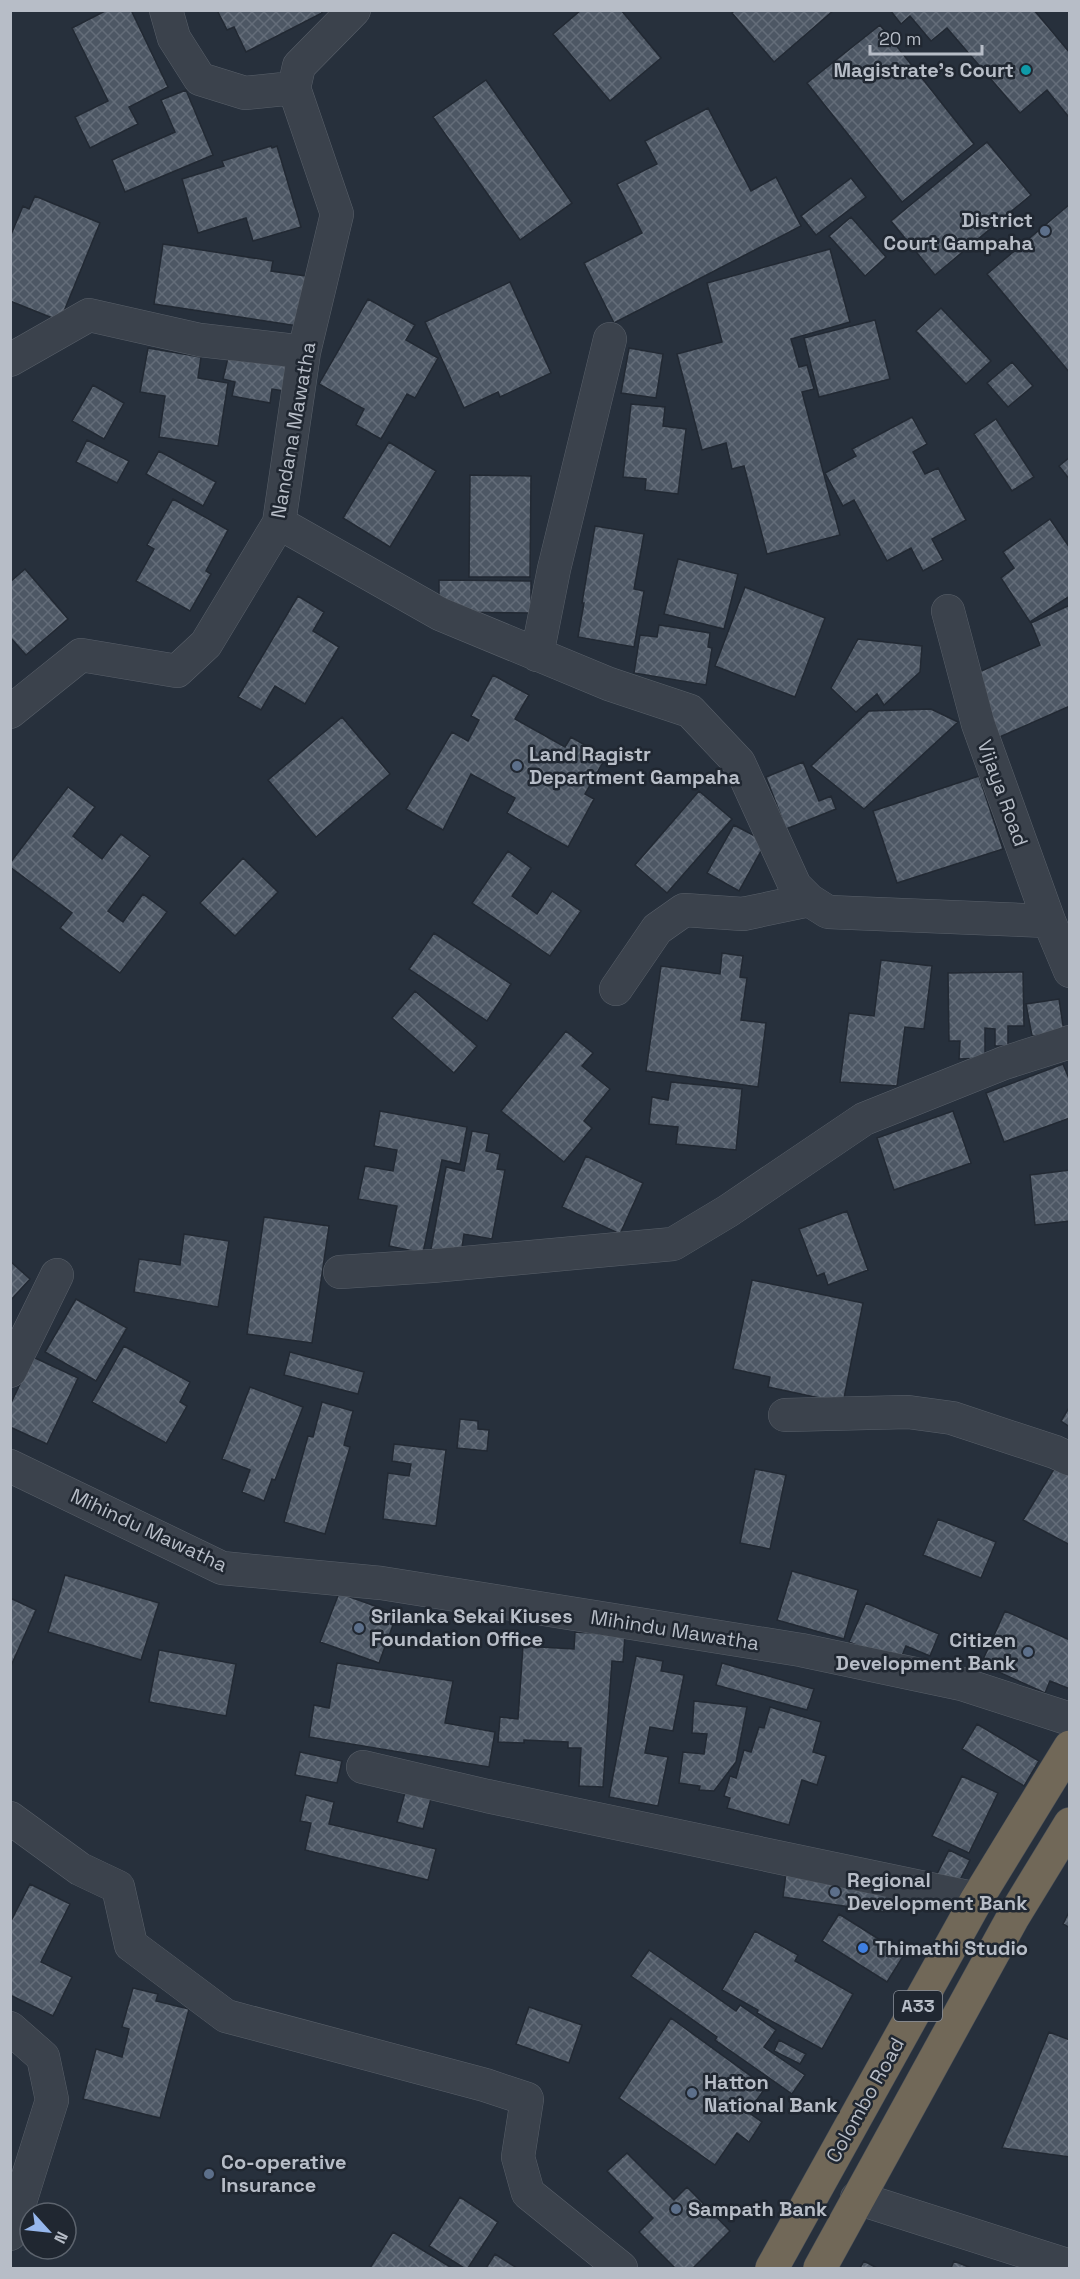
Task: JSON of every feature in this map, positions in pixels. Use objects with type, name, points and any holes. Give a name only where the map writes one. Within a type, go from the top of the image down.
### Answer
[{"type":"highway","name":"Colombo Road","points":[[772,2268],[977,1899],[1070,1747]]},
{"type":"highway","name":"Colombo Road","points":[[820,2268],[1012,1919],[1070,1824]]},
{"type":"street","points":[[166,10],[174,38],[200,79],[245,93],[294,88],[299,66],[354,10]]},
{"type":"street","name":"Nandana Mawatha","points":[[10,712],[81,655],[177,671],[206,644],[279,523],[304,352],[337,214],[294,88]]},
{"type":"street","points":[[10,360],[89,315],[200,340],[304,352]]},
{"type":"street","points":[[537,655],[556,558],[610,339]]},
{"type":"street","points":[[279,523],[440,614],[609,684],[690,711],[739,763],[795,886],[809,900],[828,912],[1049,921]]},
{"type":"street","name":"Vijaya Road","points":[[948,611],[978,724],[1049,921],[1070,971]]},
{"type":"street","points":[[616,989],[657,929],[684,910],[743,914],[809,900]]},
{"type":"street","points":[[340,1272],[673,1244],[728,1211],[864,1119],[1004,1064],[1070,1042]]},
{"type":"street","points":[[10,1371],[57,1275]]},
{"type":"street","points":[[786,1415],[908,1412],[952,1418],[1070,1459]]},
{"type":"street","name":"Mihindu Mawatha","points":[[10,1466],[222,1568],[381,1583],[801,1650],[962,1684],[1070,1719]]},
{"type":"street","points":[[363,1767],[498,1798],[977,1899]]},
{"type":"street","points":[[10,1818],[80,1869],[118,1887],[131,1945],[226,2016],[485,2085],[527,2099],[518,2157],[528,2193],[621,2268]]},
{"type":"street","points":[[10,2028],[43,2057],[52,2100],[10,2234]]},
{"type":"street","points":[[857,2198],[1070,2266]]},
{"type":"building","points":[[107,10],[131,10],[168,87],[129,107],[138,124],[90,148],[75,117],[108,101],[72,28]]},
{"type":"building","points":[[217,10],[321,10],[322,13],[246,52],[234,27],[227,30]]},
{"type":"building","points":[[581,10],[621,10],[661,58],[610,101],[553,34]]},
{"type":"building","points":[[735,10],[834,10],[774,62],[732,13]]},
{"type":"building","name":"Magistrate's Court","points":[[890,10],[1034,10],[1070,53],[1070,115],[1068,116],[1047,90],[1020,113],[947,28],[931,41],[910,16],[901,24]]},
{"type":"building","points":[[880,25],[974,144],[902,202],[807,83]]},
{"type":"building","points":[[486,80],[572,203],[520,240],[433,117]]},
{"type":"building","points":[[186,90],[213,155],[125,192],[112,160],[175,132],[161,100]]},
{"type":"building","points":[[708,108],[751,191],[776,177],[801,226],[614,323],[584,263],[642,233],[617,184],[657,164],[645,141]]},
{"type":"building","points":[[987,142],[1031,195],[935,275],[891,221]]},
{"type":"building","points":[[271,146],[272,148],[277,146],[301,227],[253,241],[246,218],[198,233],[182,179],[224,166],[222,161]]},
{"type":"building","points":[[851,178],[866,197],[816,235],[801,216]]},
{"type":"building","points":[[35,196],[100,223],[60,321],[10,301],[10,237],[23,206],[29,209]]},
{"type":"building","points":[[1070,204],[1070,373],[987,274]]},
{"type":"building","points":[[851,217],[886,257],[865,276],[829,236]]},
{"type":"building","points":[[163,244],[273,261],[271,271],[306,276],[298,326],[154,304]]},
{"type":"building","points":[[830,249],[850,322],[791,339],[799,367],[807,365],[814,389],[802,392],[840,535],[767,554],[744,466],[732,469],[726,443],[702,450],[677,354],[722,342],[707,283]]},
{"type":"building","points":[[510,282],[551,373],[500,397],[498,392],[464,408],[425,322]]},
{"type":"building","points":[[368,299],[415,325],[406,340],[438,358],[415,398],[407,394],[381,439],[356,425],[364,409],[319,384]]},
{"type":"building","points":[[941,308],[991,361],[966,384],[916,331]]},
{"type":"building","points":[[875,320],[890,379],[819,397],[804,338]]},
{"type":"building","points":[[148,348],[201,357],[198,378],[228,383],[218,446],[159,437],[165,396],[140,392]]},
{"type":"building","points":[[629,348],[663,354],[656,398],[621,393]]},
{"type":"building","points":[[230,349],[290,361],[284,391],[272,389],[270,403],[232,396],[235,382],[223,379]]},
{"type":"building","points":[[1012,362],[1033,386],[1008,407],[987,383]]},
{"type":"building","points":[[93,385],[124,403],[104,439],[72,421]]},
{"type":"building","points":[[631,404],[665,407],[663,426],[686,429],[678,494],[645,490],[646,479],[623,477]]},
{"type":"building","points":[[912,417],[927,444],[913,452],[925,474],[938,468],[966,520],[932,539],[943,560],[923,571],[911,548],[887,561],[854,500],[843,506],[825,473],[856,456],[852,449]]},
{"type":"building","points":[[996,419],[1034,477],[1012,491],[974,434]]},
{"type":"building","points":[[87,440],[129,461],[117,483],[76,462]]},
{"type":"building","points":[[389,442],[436,471],[390,547],[343,518]]},
{"type":"building","points":[[159,451],[216,482],[203,506],[146,474]]},
{"type":"building","points":[[1070,457],[1070,480],[1059,466]]},
{"type":"building","points":[[470,475],[531,476],[530,577],[469,577]]},
{"type":"building","points":[[173,499],[228,530],[206,571],[211,574],[190,611],[136,581],[154,549],[147,545]]},
{"type":"building","points":[[1050,519],[1070,548],[1070,596],[1030,622],[1001,578],[1014,568],[1003,552]]},
{"type":"building","points":[[595,526],[644,534],[634,589],[644,591],[634,647],[578,637]]},
{"type":"building","points":[[678,559],[738,574],[724,629],[664,614]]},
{"type":"building","points":[[25,569],[68,619],[26,655],[10,637],[10,582]]},
{"type":"building","points":[[439,580],[531,581],[531,613],[439,612]]},
{"type":"building","points":[[745,587],[825,618],[795,697],[715,666]]},
{"type":"building","points":[[298,596],[324,612],[313,631],[339,647],[305,704],[275,686],[261,710],[238,697]]},
{"type":"building","points":[[1070,605],[1070,706],[995,739],[968,677],[1040,645],[1031,623]]},
{"type":"building","points":[[659,625],[710,633],[708,647],[712,648],[706,685],[634,673],[640,635],[657,637]]},
{"type":"building","points":[[858,639],[922,646],[920,672],[884,705],[877,694],[856,712],[831,688]]},
{"type":"building","name":"Land Ragistr Department Gampaha","points":[[493,675],[529,695],[515,719],[565,747],[571,737],[606,757],[585,794],[594,799],[568,847],[507,813],[515,798],[471,774],[443,830],[406,809],[452,732],[468,741],[479,720],[471,716]]},
{"type":"building","points":[[931,709],[958,722],[864,809],[811,766],[869,711]]},
{"type":"building","points":[[342,717],[390,774],[316,837],[268,780]]},
{"type":"building","points":[[803,762],[819,801],[831,796],[836,809],[786,829],[766,777]]},
{"type":"building","points":[[979,776],[1003,849],[897,883],[873,811]]},
{"type":"building","points":[[68,787],[95,807],[73,836],[102,859],[121,834],[150,856],[108,911],[123,922],[143,894],[167,912],[120,973],[60,928],[72,913],[10,867],[10,863]]},
{"type":"building","points":[[699,791],[732,819],[667,893],[635,865]]},
{"type":"building","points":[[734,825],[766,842],[739,891],[707,873]]},
{"type":"building","points":[[508,851],[531,868],[512,896],[537,914],[552,891],[581,911],[550,956],[472,903]]},
{"type":"building","points":[[243,858],[278,892],[235,936],[200,903]]},
{"type":"building","points":[[434,933],[511,984],[487,1021],[409,969]]},
{"type":"building","points":[[722,953],[743,956],[740,977],[747,978],[741,1020],[766,1023],[758,1087],[646,1071],[661,966],[720,974]]},
{"type":"building","points":[[881,960],[932,966],[924,1029],[905,1027],[897,1086],[840,1082],[849,1013],[874,1016]]},
{"type":"building","points":[[1023,972],[1024,1026],[1008,1026],[1008,1046],[995,1046],[995,1029],[985,1028],[985,1058],[959,1059],[960,1041],[949,1041],[948,973]]},
{"type":"building","points":[[415,991],[477,1046],[454,1073],[392,1018]]},
{"type":"building","points":[[1059,999],[1064,1032],[1032,1036],[1026,1004]]},
{"type":"building","points":[[566,1031],[593,1053],[582,1066],[610,1089],[584,1121],[592,1128],[564,1162],[501,1111]]},
{"type":"building","points":[[1063,1064],[1070,1081],[1070,1118],[1004,1142],[986,1093]]},
{"type":"building","points":[[671,1082],[742,1089],[736,1150],[676,1144],[678,1127],[649,1124],[652,1097],[668,1100]]},
{"type":"building","points":[[380,1111],[467,1127],[460,1164],[442,1160],[423,1253],[389,1246],[397,1206],[358,1199],[365,1166],[393,1171],[397,1150],[374,1146]]},
{"type":"building","points":[[953,1111],[971,1163],[894,1190],[877,1138]]},
{"type":"building","points":[[472,1131],[489,1134],[486,1151],[500,1154],[497,1169],[505,1170],[492,1239],[464,1234],[461,1254],[431,1249],[446,1167],[464,1171]]},
{"type":"building","points":[[586,1156],[643,1183],[620,1234],[562,1207]]},
{"type":"building","points":[[1070,1170],[1070,1221],[1035,1225],[1030,1175]]},
{"type":"building","points":[[847,1211],[868,1270],[828,1285],[824,1273],[817,1276],[799,1229]]},
{"type":"building","points":[[264,1217],[329,1226],[312,1343],[247,1334]]},
{"type":"building","points":[[184,1234],[229,1241],[218,1307],[134,1292],[139,1259],[180,1265]]},
{"type":"building","points":[[10,1261],[30,1279],[10,1301]]},
{"type":"building","points":[[752,1280],[863,1303],[843,1403],[768,1387],[770,1377],[733,1369]]},
{"type":"building","points":[[76,1299],[127,1328],[96,1381],[45,1352]]},
{"type":"building","points":[[124,1346],[190,1382],[180,1402],[187,1406],[166,1443],[92,1402]]},
{"type":"building","points":[[290,1352],[364,1372],[358,1394],[284,1375]]},
{"type":"building","points":[[33,1357],[78,1378],[47,1444],[10,1427],[10,1405]]},
{"type":"building","points":[[250,1387],[303,1407],[275,1480],[272,1479],[264,1501],[242,1492],[250,1470],[222,1459]]},
{"type":"building","points":[[322,1402],[353,1411],[344,1445],[350,1447],[325,1534],[284,1522],[308,1436],[313,1437]]},
{"type":"building","points":[[1070,1406],[1070,1427],[1061,1421]]},
{"type":"building","points":[[460,1419],[478,1421],[478,1429],[489,1430],[487,1451],[457,1448]]},
{"type":"building","points":[[394,1444],[446,1450],[436,1526],[383,1519],[388,1473],[409,1476],[411,1464],[392,1461]]},
{"type":"building","points":[[1057,1464],[1070,1472],[1070,1545],[1023,1520]]},
{"type":"building","points":[[755,1469],[786,1475],[770,1549],[740,1543]]},
{"type":"building","points":[[938,1519],[996,1542],[981,1578],[923,1555]]},
{"type":"building","points":[[792,1571],[858,1590],[844,1639],[777,1620]]},
{"type":"building","points":[[65,1575],[159,1603],[141,1660],[48,1632]]},
{"type":"building","name":"Srilanka Sekai Kiuses Foundation Office","points":[[339,1593],[397,1614],[379,1663],[320,1642]]},
{"type":"building","points":[[10,1598],[36,1610],[10,1668]]},
{"type":"building","points":[[866,1603],[939,1634],[930,1656],[906,1646],[899,1663],[849,1642]]},
{"type":"building","name":"Citizen Development Bank","points":[[1005,1611],[1070,1640],[1070,1689],[1050,1681],[1045,1693],[981,1664]]},
{"type":"building","points":[[575,1632],[625,1635],[623,1662],[612,1661],[603,1787],[579,1786],[581,1748],[568,1748],[568,1742],[524,1740],[524,1743],[498,1742],[500,1717],[518,1719],[523,1646],[574,1649]]},
{"type":"building","points":[[159,1650],[236,1664],[226,1716],[149,1702]]},
{"type":"building","points":[[636,1656],[663,1661],[661,1671],[684,1675],[673,1731],[650,1727],[645,1753],[668,1757],[658,1806],[609,1797]]},
{"type":"building","points":[[337,1663],[453,1681],[445,1723],[495,1732],[489,1767],[309,1737],[314,1705],[329,1708]]},
{"type":"building","points":[[722,1663],[814,1689],[807,1710],[716,1685]]},
{"type":"building","points":[[694,1701],[747,1707],[736,1762],[714,1791],[699,1790],[700,1786],[679,1783],[683,1752],[704,1754],[707,1734],[692,1733]]},
{"type":"building","points":[[770,1707],[821,1722],[813,1752],[826,1756],[817,1785],[802,1780],[789,1825],[727,1808],[730,1798],[724,1796],[730,1776],[736,1778],[744,1750],[751,1752],[759,1727],[764,1728]]},
{"type":"building","points":[[977,1724],[1039,1761],[1024,1786],[962,1749]]},
{"type":"building","points":[[300,1752],[342,1761],[337,1783],[295,1775]]},
{"type":"building","points":[[962,1776],[998,1793],[969,1853],[932,1836]]},
{"type":"building","points":[[407,1785],[433,1791],[423,1829],[397,1822]]},
{"type":"building","points":[[306,1795],[334,1802],[329,1824],[436,1849],[428,1880],[305,1850],[311,1823],[300,1821]]},
{"type":"building","points":[[949,1850],[970,1860],[955,1890],[934,1880]]},
{"type":"building","name":"Regional Development Bank","points":[[786,1873],[888,1887],[884,1912],[783,1897]]},
{"type":"building","points":[[30,1884],[70,1904],[41,1962],[72,1977],[53,2016],[10,1995],[10,1923]]},
{"type":"building","points":[[1070,1910],[1070,1928],[1063,1924]]},
{"type":"building","name":"Thimathi Studio","points":[[839,1914],[904,1955],[887,1982],[822,1941]]},
{"type":"building","points":[[755,1931],[798,1955],[795,1961],[853,1994],[822,2049],[757,2013],[758,2010],[722,1990]]},
{"type":"building","points":[[649,1950],[736,2011],[740,2005],[776,2030],[764,2047],[805,2075],[792,2094],[715,2040],[717,2037],[631,1976]]},
{"type":"building","points":[[133,1988],[158,1994],[156,2001],[189,2009],[160,2118],[83,2099],[96,2049],[122,2057],[129,2029],[122,2027]]},
{"type":"building","points":[[529,2007],[582,2025],[569,2063],[516,2044]]},
{"type":"building","name":"Hatton National Bank","points":[[671,2018],[766,2087],[748,2112],[762,2122],[749,2142],[737,2133],[715,2165],[619,2098]]},
{"type":"building","points":[[1049,2032],[1070,2040],[1070,2157],[1002,2148]]},
{"type":"building","points":[[779,2040],[806,2054],[800,2064],[774,2051]]},
{"type":"building","name":"Sampath Bank","points":[[627,2153],[674,2200],[687,2187],[730,2231],[693,2268],[675,2268],[639,2232],[653,2218],[607,2171]]},
{"type":"building","points":[[460,2197],[498,2222],[468,2268],[464,2268],[429,2246]]},
{"type":"building","points":[[393,2232],[429,2254],[452,2268],[370,2268]]},
{"type":"building","points":[[495,2254],[517,2268],[486,2268]]},
{"type":"building","points":[[864,2261],[877,2268],[860,2268]]},
{"type":"building","points":[[954,2261],[971,2268],[951,2268]]},
{"type":"place","name":"Magistrate's Court","points":[[1026,70]]},
{"type":"place","name":"District Court Gampaha","points":[[1045,231]]},
{"type":"place","name":"Land Ragistr Department Gampaha","points":[[517,766]]},
{"type":"place","name":"Srilanka Sekai Kiuses Foundation Office","points":[[359,1628]]},
{"type":"place","name":"Citizen Development Bank","points":[[1028,1652]]},
{"type":"place","name":"Regional Development Bank","points":[[835,1892]]},
{"type":"place","name":"Thimathi Studio","points":[[863,1948]]},
{"type":"place","name":"Hatton National Bank","points":[[692,2093]]},
{"type":"place","name":"Co-operative Insurance","points":[[209,2174]]},
{"type":"place","name":"Sampath Bank","points":[[676,2209]]}]
